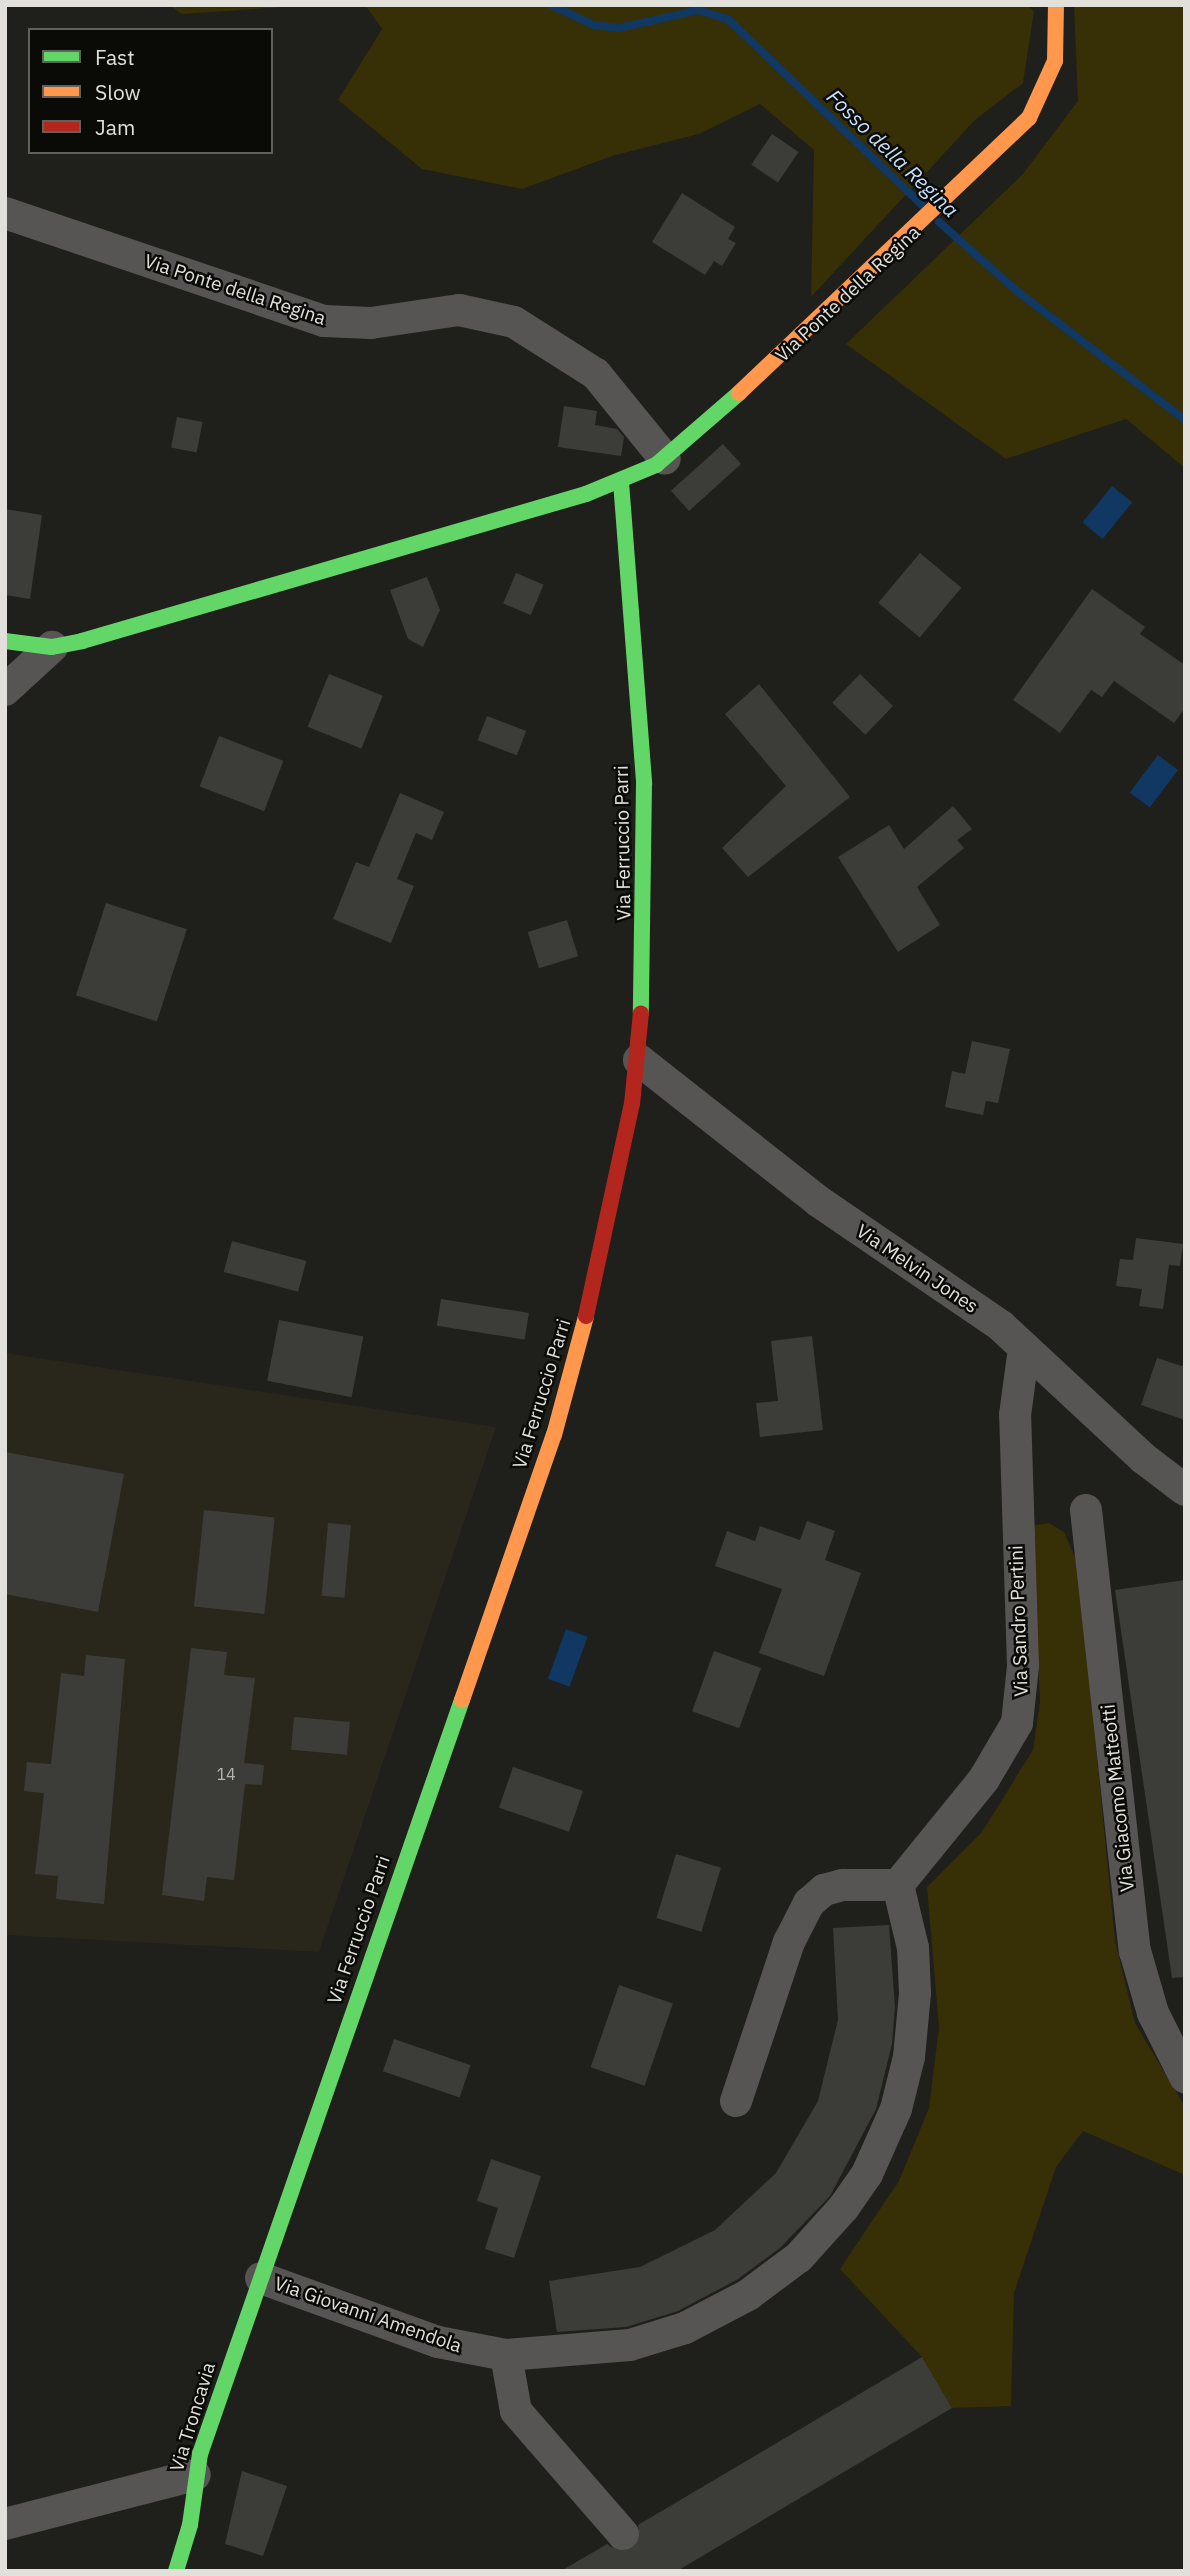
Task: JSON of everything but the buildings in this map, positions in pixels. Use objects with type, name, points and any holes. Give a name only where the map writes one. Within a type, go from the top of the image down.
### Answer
[{"type":"street","name":"Via Ponte della Regina","points":[[52,647],[621,482],[665,459],[892,255],[1029,118],[1046,89],[1056,47],[1056,5]]},
{"type":"street","name":"Via Ponte della Regina","points":[[5,214],[324,321],[371,323],[459,310],[507,319],[555,343],[596,374],[665,459]]},
{"type":"street","name":"Via Ferruccio Parri","points":[[261,2278],[564,1403],[602,1256],[639,1060],[645,978],[644,797],[621,482]]},
{"type":"street","points":[[5,641],[52,647]]},
{"type":"street","points":[[5,690],[52,647]]},
{"type":"street","name":"Via Melvin Jones","points":[[639,1060],[818,1201],[984,1314],[1143,1458],[1185,1490]]},
{"type":"street","name":"Via Sandro Pertini","points":[[898,1885],[989,1773],[1019,1715],[1023,1666],[1015,1415],[1024,1348]]},
{"type":"street","name":"Via Giacomo Matteotti","points":[[1086,1510],[1135,1951],[1153,2014],[1185,2077]]},
{"type":"street","points":[[736,2101],[789,1942],[809,1903],[838,1886],[898,1885]]},
{"type":"street","name":"Via Giovanni Amendola","points":[[261,2278],[438,2342],[506,2356],[591,2352],[685,2328],[767,2282],[832,2222],[875,2158],[909,2057],[915,1967],[898,1885]]},
{"type":"street","name":"Via Troncavia","points":[[176,2571],[190,2525],[195,2475],[261,2278]]},
{"type":"street","points":[[506,2356],[516,2411],[623,2534]]},
{"type":"street","points":[[5,2524],[195,2475]]},
{"type":"shaded area","points":[[169,5],[314,5],[182,14]]},
{"type":"shaded area","points":[[365,5],[1027,5],[1034,11],[1023,83],[975,120],[811,297],[814,150],[760,104],[699,134],[612,156],[522,189],[422,169],[338,100],[382,29]]},
{"type":"shaded area","points":[[1074,5],[1185,5],[1185,468],[1126,419],[1006,459],[846,344],[1022,175],[1078,101]]},
{"type":"shaded area","points":[[5,1353],[496,1427],[319,1952],[5,1935]]},
{"type":"shaded area","points":[[1049,1523],[1064,1532],[1078,1564],[1115,1941],[1135,2023],[1185,2107],[1185,2175],[1083,2131],[1056,2167],[1014,2293],[1011,2406],[952,2408],[922,2357],[840,2269],[899,2181],[929,2108],[939,2027],[927,1887],[982,1832],[1033,1750],[1040,1702],[1032,1526]]},
{"type":"water","points":[[1112,486],[1132,502],[1103,539],[1082,523]]},
{"type":"water","points":[[1158,755],[1178,770],[1150,808],[1130,793]]},
{"type":"water","points":[[566,1629],[588,1637],[569,1687],[548,1679]]},
{"type":"waterway","name":"Fosso della Regina","points":[[551,5],[594,25],[619,28],[698,10],[728,19],[925,208]]},
{"type":"waterway","name":"Fosso della Regina","points":[[939,222],[1017,291],[1185,420]]},
{"type":"tunnel","points":[[623,2534],[645,2571]]},
{"type":"traffic: fast","points":[[5,641],[52,647],[82,641],[586,494],[656,465],[739,393]]},
{"type":"traffic: fast","points":[[621,482],[644,784],[641,1013]]},
{"type":"traffic: fast","points":[[176,2571],[190,2525],[200,2454],[462,1700]]},
{"type":"traffic: slow","points":[[739,393],[1029,118],[1055,61],[1056,5]]},
{"type":"traffic: slow","points":[[462,1700],[554,1435],[586,1316]]},
{"type":"traffic: jam","points":[[586,1316],[632,1104],[641,1013]]}]
